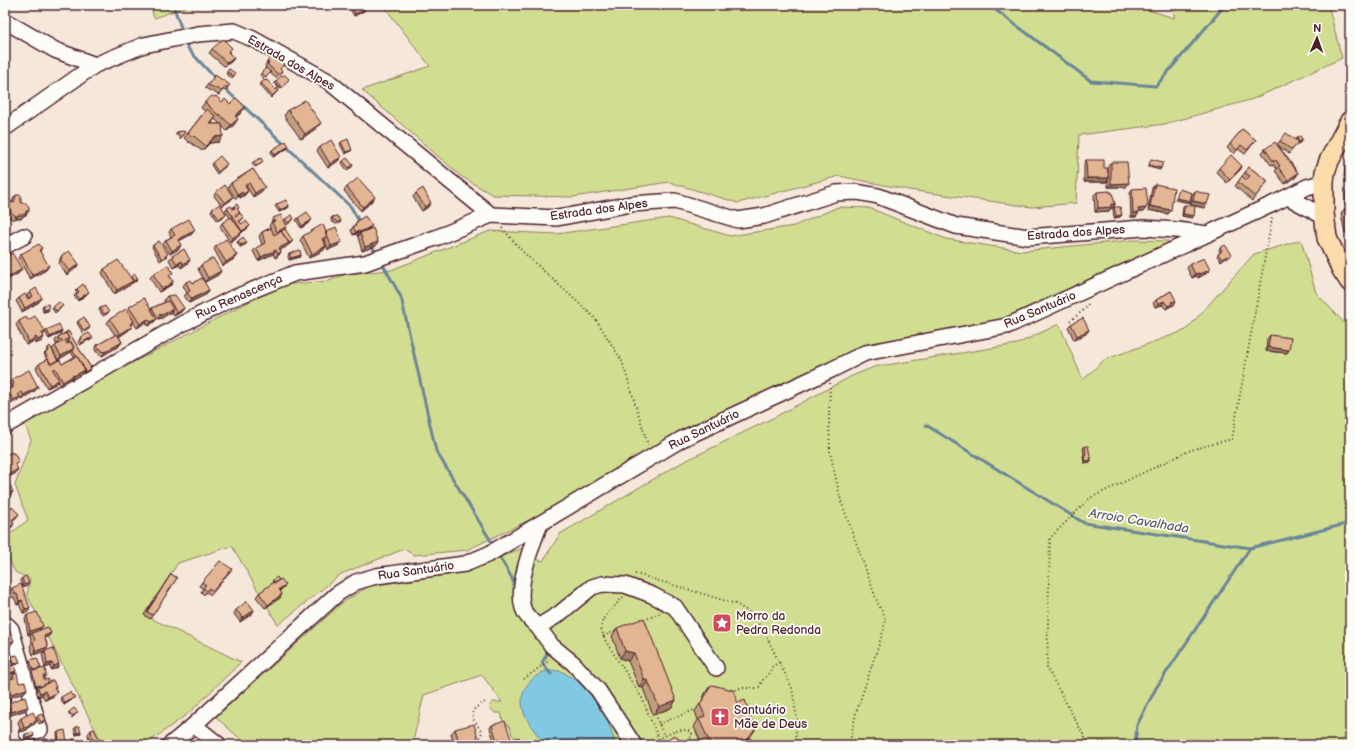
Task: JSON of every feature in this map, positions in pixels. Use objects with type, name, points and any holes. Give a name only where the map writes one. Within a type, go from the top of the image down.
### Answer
[{"type":"main road","points":[[1350,121],[1329,161],[1325,172],[1324,182],[1324,213],[1327,238],[1342,270],[1350,282]]},
{"type":"street","points":[[5,21],[55,50],[95,65]]},
{"type":"street","name":"Estrada dos Alpes","points":[[8,123],[95,65],[144,45],[198,34],[234,31],[252,39],[328,81],[491,215],[557,218],[631,204],[675,202],[738,220],[764,216],[836,193],[858,192],[878,196],[956,226],[1028,237],[1143,228],[1207,234]]},
{"type":"street","name":"Rua Santuário","points":[[170,745],[194,725],[337,594],[356,582],[376,576],[466,564],[489,554],[682,439],[865,353],[1007,326],[1082,293],[1307,187],[1324,182]]},
{"type":"street","points":[[1281,200],[1317,213],[1324,213]]},
{"type":"street","name":"Rua Renascença","points":[[5,426],[180,325],[231,298],[295,272],[364,263],[438,237],[491,215]]},
{"type":"street","points":[[5,246],[24,236]]},
{"type":"street","points":[[540,524],[529,553],[522,588],[522,607],[552,646],[573,663],[598,690],[634,745]]},
{"type":"street","points":[[538,627],[558,614],[592,587],[602,584],[625,585],[632,581],[652,595],[675,607],[716,668]]},
{"type":"street","points":[[5,625],[7,625],[10,629],[40,730],[27,733]]},
{"type":"street","points":[[194,725],[219,745]]},
{"type":"path","points":[[1089,745],[1047,668],[1050,538],[1090,498],[1191,450],[1232,439],[1281,200]]},
{"type":"path","points":[[491,215],[523,252],[595,318],[622,361],[652,456]]},
{"type":"path","points":[[1070,321],[1085,309],[1088,304],[1082,293]]},
{"type":"path","points":[[831,370],[829,418],[830,452],[841,501],[878,604],[885,617],[884,629],[856,713],[849,744],[853,745]]},
{"type":"path","points":[[661,745],[642,698],[603,636],[601,629],[603,619],[632,581],[640,575],[736,604],[752,614],[765,634],[792,688],[797,719],[795,745]]},
{"type":"path","points":[[639,622],[675,607]]},
{"type":"path","points":[[603,636],[619,630]]},
{"type":"path","points":[[524,679],[547,662],[551,656],[552,646]]},
{"type":"path","points":[[727,695],[740,688],[759,687],[772,667],[779,662]]},
{"type":"path","points":[[477,745],[482,732],[473,719],[472,713],[475,708],[485,702]]},
{"type":"path","points":[[660,724],[694,710]]},
{"type":"path","points":[[655,714],[664,736]]},
{"type":"path","points":[[658,739],[686,729],[692,734],[688,745]]},
{"type":"path","points":[[1143,745],[1197,740],[1226,745]]},
{"type":"path","points":[[1092,745],[1103,741],[1115,745]]},
{"type":"green space","points":[[150,5],[192,5],[154,18]]},
{"type":"green space","points":[[383,5],[1133,5],[1174,18],[1174,5],[1328,5],[1342,58],[1253,99],[1165,124],[1079,135],[1076,203],[1032,207],[909,190],[839,176],[738,203],[669,182],[573,197],[493,195],[462,177],[362,90],[430,66]]},
{"type":"green space","points":[[838,207],[869,208],[946,239],[1022,251],[1134,240],[1168,241],[1169,245],[1006,320],[868,344],[667,440],[552,509],[467,550],[414,555],[404,549],[341,574],[278,625],[232,546],[178,563],[144,615],[241,662],[190,712],[145,745],[103,745],[27,595],[30,579],[15,572],[5,551],[5,538],[28,520],[15,485],[31,440],[23,420],[281,285],[329,281],[345,274],[391,270],[490,231],[556,234],[669,218],[730,236],[794,226]]},
{"type":"green space","points":[[1301,240],[1316,293],[1350,329],[1350,745],[526,745],[512,735],[510,727],[503,721],[501,713],[495,713],[491,709],[490,705],[493,702],[502,702],[482,675],[424,695],[412,745],[247,745],[216,717],[342,603],[369,586],[461,573],[525,547],[524,556],[543,561],[560,534],[681,463],[771,419],[852,376],[874,367],[1017,344],[1059,324],[1083,380],[1104,360],[1186,330],[1254,254]]},
{"type":"water","points":[[553,670],[563,672],[576,680],[589,693],[606,715],[615,745],[545,745],[526,717],[522,707],[522,701],[527,685],[531,680],[542,672]]},
{"type":"building","points":[[362,5],[365,10],[355,14],[352,7]]},
{"type":"building","points":[[223,39],[232,48],[228,52],[234,58],[227,63],[212,49]]},
{"type":"building","points":[[273,55],[284,64],[280,69],[282,71],[279,75],[267,64]]},
{"type":"building","points":[[266,68],[271,72],[266,77],[261,73]]},
{"type":"building","points":[[229,69],[235,73],[234,76],[227,72]]},
{"type":"building","points":[[215,75],[230,85],[228,87],[226,86],[222,91],[208,85]]},
{"type":"building","points":[[282,75],[285,75],[289,79],[282,88],[276,81]]},
{"type":"building","points":[[267,80],[276,90],[279,87],[281,88],[272,96],[261,83]]},
{"type":"building","points":[[212,96],[216,96],[222,102],[225,99],[230,104],[236,98],[245,107],[235,116],[238,119],[231,125],[205,102]]},
{"type":"building","points":[[305,100],[321,123],[305,134],[288,110]]},
{"type":"building","points":[[207,109],[216,117],[210,124],[222,124],[223,136],[214,137],[206,146],[188,133]]},
{"type":"building","points":[[1242,129],[1256,140],[1247,150],[1241,145],[1237,150],[1230,144]]},
{"type":"building","points":[[177,132],[185,132],[181,137]]},
{"type":"building","points":[[1286,133],[1299,142],[1292,150],[1280,141]]},
{"type":"building","points":[[1300,136],[1303,140],[1299,142],[1297,138]]},
{"type":"building","points":[[348,139],[352,150],[346,152],[341,142]]},
{"type":"building","points":[[331,140],[341,157],[330,164],[320,147]]},
{"type":"building","points":[[286,141],[289,146],[275,155],[272,150]]},
{"type":"building","points":[[1275,142],[1298,173],[1288,180],[1278,167],[1280,166],[1276,160],[1274,162],[1265,149]]},
{"type":"building","points":[[1231,155],[1242,166],[1230,180],[1219,168]]},
{"type":"building","points":[[220,156],[227,164],[218,172],[212,163]]},
{"type":"building","points":[[261,158],[263,162],[257,166],[253,162]]},
{"type":"building","points":[[347,158],[353,165],[349,168],[343,161]]},
{"type":"building","points":[[1151,159],[1163,162],[1161,168],[1149,165]]},
{"type":"building","points":[[1086,160],[1104,160],[1104,168],[1107,168],[1109,178],[1087,178]]},
{"type":"building","points":[[1111,162],[1127,162],[1129,183],[1111,184]]},
{"type":"building","points":[[1346,166],[1350,167],[1348,175],[1345,174]]},
{"type":"building","points":[[1249,167],[1268,181],[1255,197],[1238,182],[1242,176],[1246,180],[1250,176],[1245,173]]},
{"type":"building","points":[[253,169],[265,187],[255,193],[249,183],[245,185],[248,191],[243,194],[242,192],[238,195],[231,183]]},
{"type":"building","points":[[1347,175],[1350,175],[1350,181],[1346,180]]},
{"type":"building","points":[[358,178],[375,197],[363,207],[347,187]]},
{"type":"building","points":[[1155,184],[1174,188],[1171,210],[1150,206]]},
{"type":"building","points":[[225,185],[233,197],[225,203],[216,192]]},
{"type":"building","points":[[423,188],[431,203],[425,207],[416,193]]},
{"type":"building","points":[[1146,188],[1148,204],[1146,208],[1138,209],[1139,213],[1133,213],[1132,189]]},
{"type":"building","points":[[1179,189],[1192,193],[1190,201],[1176,198]]},
{"type":"building","points":[[1348,190],[1350,190],[1350,202],[1348,202]]},
{"type":"building","points":[[1110,191],[1110,193],[1112,192],[1115,204],[1111,204],[1111,207],[1098,208],[1097,192]]},
{"type":"building","points":[[1195,191],[1210,195],[1207,204],[1193,201]]},
{"type":"building","points":[[16,195],[21,195],[21,203],[26,203],[29,207],[29,211],[26,211],[23,215],[16,216],[10,212],[11,210],[6,206],[9,202],[14,203]]},
{"type":"building","points":[[286,200],[289,206],[280,210],[277,204]]},
{"type":"building","points":[[220,204],[226,214],[219,219],[212,209]]},
{"type":"building","points":[[237,204],[239,208],[237,209],[240,212],[235,215],[236,216],[240,213],[244,218],[239,221],[241,224],[246,221],[250,226],[242,231],[227,208],[231,206],[233,209]]},
{"type":"building","points":[[1185,205],[1195,206],[1194,216],[1183,214]]},
{"type":"building","points":[[1114,207],[1120,207],[1122,215],[1116,216]]},
{"type":"building","points":[[1350,207],[1350,227],[1349,227],[1345,208]]},
{"type":"building","points":[[307,212],[312,220],[302,226],[298,218]]},
{"type":"building","points":[[5,214],[9,218],[5,222]]},
{"type":"building","points":[[281,215],[286,227],[277,232],[272,222],[275,221],[273,218]]},
{"type":"building","points":[[292,215],[294,219],[288,223],[285,219]]},
{"type":"building","points":[[337,216],[341,221],[338,222],[332,219],[332,217]]},
{"type":"building","points":[[365,216],[372,226],[360,232],[356,232],[353,227],[358,223],[357,221]]},
{"type":"building","points":[[231,217],[242,232],[232,238],[222,223]]},
{"type":"building","points":[[189,219],[195,230],[178,240],[181,245],[172,251],[166,240],[175,235],[171,229]]},
{"type":"building","points":[[323,224],[327,236],[322,239],[326,246],[312,254],[303,236]]},
{"type":"building","points":[[336,227],[342,242],[331,246],[326,232]]},
{"type":"building","points":[[271,228],[274,235],[281,231],[289,243],[279,248],[281,252],[278,254],[276,250],[261,257],[256,248],[265,243],[262,232]]},
{"type":"building","points":[[373,228],[378,242],[365,247],[360,233]]},
{"type":"building","points":[[285,229],[293,241],[289,243],[281,231]]},
{"type":"building","points":[[243,237],[247,243],[241,245],[238,241]]},
{"type":"building","points":[[226,239],[237,255],[226,262],[216,246]]},
{"type":"building","points":[[159,241],[168,254],[162,259],[153,245]]},
{"type":"building","points":[[39,244],[42,248],[39,250],[49,266],[32,275],[21,254]]},
{"type":"building","points":[[1225,245],[1232,254],[1222,259],[1218,254],[1222,251],[1220,248]]},
{"type":"building","points":[[184,249],[190,260],[183,264],[182,261],[177,264],[172,256]]},
{"type":"building","points":[[300,250],[301,255],[291,258],[289,254]]},
{"type":"building","points":[[69,251],[79,264],[69,271],[61,260],[62,255]]},
{"type":"building","points":[[12,253],[22,269],[7,278],[5,274],[5,257]]},
{"type":"building","points":[[213,258],[221,271],[208,278],[201,265]]},
{"type":"building","points":[[1204,258],[1210,270],[1200,274],[1195,274],[1190,264]]},
{"type":"building","points":[[118,260],[133,281],[117,290],[104,269]]},
{"type":"building","points":[[168,265],[173,273],[169,275],[173,282],[162,289],[153,274]]},
{"type":"building","points":[[135,274],[138,279],[134,281],[131,277]]},
{"type":"building","points":[[202,278],[209,290],[192,299],[187,293],[190,291],[186,282],[191,280],[193,283]]},
{"type":"building","points":[[83,284],[89,292],[79,299],[76,294],[79,292],[77,289]]},
{"type":"building","points":[[36,288],[42,298],[25,308],[19,298],[25,294],[28,299],[33,296],[30,292]]},
{"type":"building","points":[[1171,291],[1176,301],[1171,302],[1172,304],[1168,306],[1164,301],[1158,304],[1156,300]]},
{"type":"building","points":[[175,295],[184,308],[177,313],[167,296]]},
{"type":"building","points":[[144,298],[157,319],[151,322],[148,319],[140,324],[129,307]]},
{"type":"building","points":[[168,301],[173,309],[157,316],[152,308]]},
{"type":"building","points":[[59,302],[63,306],[56,311],[53,307]]},
{"type":"building","points":[[48,304],[49,309],[45,310],[43,305]]},
{"type":"building","points":[[105,306],[109,312],[104,314],[100,308]]},
{"type":"building","points":[[126,309],[134,321],[130,324],[132,327],[120,334],[110,319]]},
{"type":"building","points":[[35,316],[46,332],[42,333],[44,337],[38,340],[36,337],[29,342],[19,321],[26,317],[28,320]]},
{"type":"building","points":[[84,317],[90,327],[84,331],[78,321]]},
{"type":"building","points":[[1083,318],[1089,330],[1077,336],[1071,324]]},
{"type":"building","points":[[59,324],[62,331],[50,337],[47,330]]},
{"type":"building","points":[[68,331],[91,368],[85,372],[77,356],[72,350],[74,348],[71,342],[69,343],[67,341],[69,339],[66,333]]},
{"type":"building","points":[[66,333],[69,339],[65,340],[67,344],[71,342],[74,348],[61,356],[55,346],[63,341],[61,339],[59,340],[58,337]]},
{"type":"building","points":[[89,333],[93,338],[90,340],[90,338],[82,343],[80,340],[82,339],[81,337]]},
{"type":"building","points":[[117,334],[122,342],[105,352],[103,352],[100,348],[99,349],[97,345]]},
{"type":"building","points":[[1270,335],[1291,338],[1289,350],[1268,347]]},
{"type":"building","points":[[50,346],[58,361],[51,364],[45,353],[49,350],[48,348]]},
{"type":"building","points":[[77,356],[85,370],[63,382],[55,368],[53,370],[59,380],[50,385],[39,364],[48,359],[50,364],[60,360],[62,364]]},
{"type":"building","points":[[29,370],[38,387],[24,395],[22,392],[18,394],[20,397],[13,400],[8,390],[14,387],[12,385],[14,384],[12,379]]},
{"type":"building","points":[[5,389],[8,396],[5,397]]},
{"type":"building","points":[[1085,446],[1088,446],[1091,460],[1085,461]]},
{"type":"building","points":[[12,452],[19,462],[15,464],[18,469],[10,474],[5,464],[5,459],[7,458],[6,455]]},
{"type":"building","points":[[9,483],[13,492],[5,494],[5,484]]},
{"type":"building","points":[[12,507],[19,514],[12,520],[14,523],[8,530],[5,527],[5,513]]},
{"type":"building","points":[[220,561],[232,569],[213,591],[209,588],[207,591],[203,588],[206,585],[202,582]]},
{"type":"building","points":[[5,562],[8,568],[5,570]]},
{"type":"building","points":[[171,574],[177,578],[153,615],[147,612]]},
{"type":"building","points":[[5,576],[10,585],[5,587]]},
{"type":"building","points":[[26,576],[29,583],[24,585],[22,578]]},
{"type":"building","points":[[277,577],[279,580],[275,583],[273,580]]},
{"type":"building","points":[[281,579],[286,585],[279,589],[282,594],[268,605],[259,593],[274,582]]},
{"type":"building","points":[[21,584],[30,608],[25,609],[22,600],[19,601],[17,594],[15,594],[12,588]]},
{"type":"building","points":[[247,601],[254,610],[243,618],[236,610]]},
{"type":"building","points":[[37,612],[43,626],[30,631],[27,615]]},
{"type":"building","points":[[644,618],[676,700],[659,707],[648,681],[644,679],[634,653],[625,651],[617,628]]},
{"type":"building","points":[[48,627],[51,633],[44,636],[48,647],[36,651],[33,642],[35,640],[32,633]]},
{"type":"building","points":[[9,628],[14,641],[5,643],[5,630]]},
{"type":"building","points":[[53,648],[59,664],[54,666],[52,663],[47,664],[45,651]]},
{"type":"building","points":[[10,651],[12,660],[5,661],[5,652]]},
{"type":"building","points":[[17,655],[20,662],[14,664],[12,656]]},
{"type":"building","points":[[37,658],[41,668],[33,670],[30,660]]},
{"type":"building","points":[[14,665],[16,671],[7,674],[8,676],[5,677],[5,668]]},
{"type":"building","points":[[45,668],[46,675],[43,676],[44,680],[48,679],[48,683],[40,687],[40,685],[36,686],[32,671]]},
{"type":"building","points":[[17,673],[19,683],[25,682],[27,689],[11,694],[12,697],[5,701],[5,687],[7,692],[9,690],[6,680],[14,678],[13,675]]},
{"type":"building","points":[[53,680],[56,687],[54,688],[57,692],[48,697],[45,691],[40,693],[38,688]]},
{"type":"building","name":"Santuário Mãe de Deus","points":[[712,685],[733,690],[738,703],[745,700],[755,730],[742,745],[711,745],[699,719],[705,716],[700,704]]},
{"type":"building","points":[[70,692],[72,696],[73,695],[75,697],[65,703],[61,697]]},
{"type":"building","points":[[25,697],[28,707],[11,712],[8,703]]},
{"type":"building","points":[[74,708],[78,712],[73,716],[69,712]]},
{"type":"building","points":[[33,712],[37,720],[30,724],[30,726],[24,728],[21,718]]},
{"type":"building","points":[[42,714],[45,720],[41,722],[37,716]]},
{"type":"building","points":[[505,721],[511,739],[498,744],[492,725]]},
{"type":"building","points":[[474,724],[480,745],[460,745],[455,729]]},
{"type":"building","points":[[79,726],[81,732],[77,733],[76,727]]},
{"type":"building","points":[[94,729],[102,745],[93,745],[91,730]]},
{"type":"building","points":[[65,730],[67,742],[61,744],[59,742],[58,732]]},
{"type":"building","points":[[33,732],[34,736],[26,738],[25,734]]},
{"type":"building","points":[[672,736],[676,736],[678,740],[676,744],[672,744],[670,742],[670,738]]},
{"type":"building","points":[[519,737],[522,745],[494,745]]},
{"type":"building","points":[[750,737],[754,745],[743,745]]},
{"type":"building","points":[[44,739],[47,739],[47,745],[27,745],[27,740],[44,742]]},
{"type":"building","points":[[73,739],[76,739],[77,743],[73,743]]},
{"type":"building","points":[[19,743],[19,745],[8,745],[8,744]]},
{"type":"building","points":[[73,743],[84,743],[84,745],[73,745]]},
{"type":"waterway","points":[[173,5],[183,33]]},
{"type":"waterway","points":[[976,5],[993,8],[1091,81],[1156,86],[1225,5]]},
{"type":"waterway","points":[[185,40],[189,50],[216,79]]},
{"type":"waterway","points":[[224,88],[351,207],[360,223]]},
{"type":"waterway","points":[[371,244],[377,255]]},
{"type":"waterway","points":[[381,261],[401,297],[436,451],[494,546]]},
{"type":"waterway","name":"Arroio Cavalhada","points":[[926,425],[1084,523],[1250,548],[1350,523]]},
{"type":"waterway","points":[[1135,745],[1137,725],[1156,688],[1250,548]]},
{"type":"waterway","points":[[497,553],[512,578],[515,589]]},
{"type":"waterway","points":[[548,649],[542,663],[551,674]]},
{"type":"place","name":"Morro da Pedra Redonda","points":[[722,623]]},
{"type":"place","name":"Santuário Mãe de Deus","points":[[720,717]]}]
